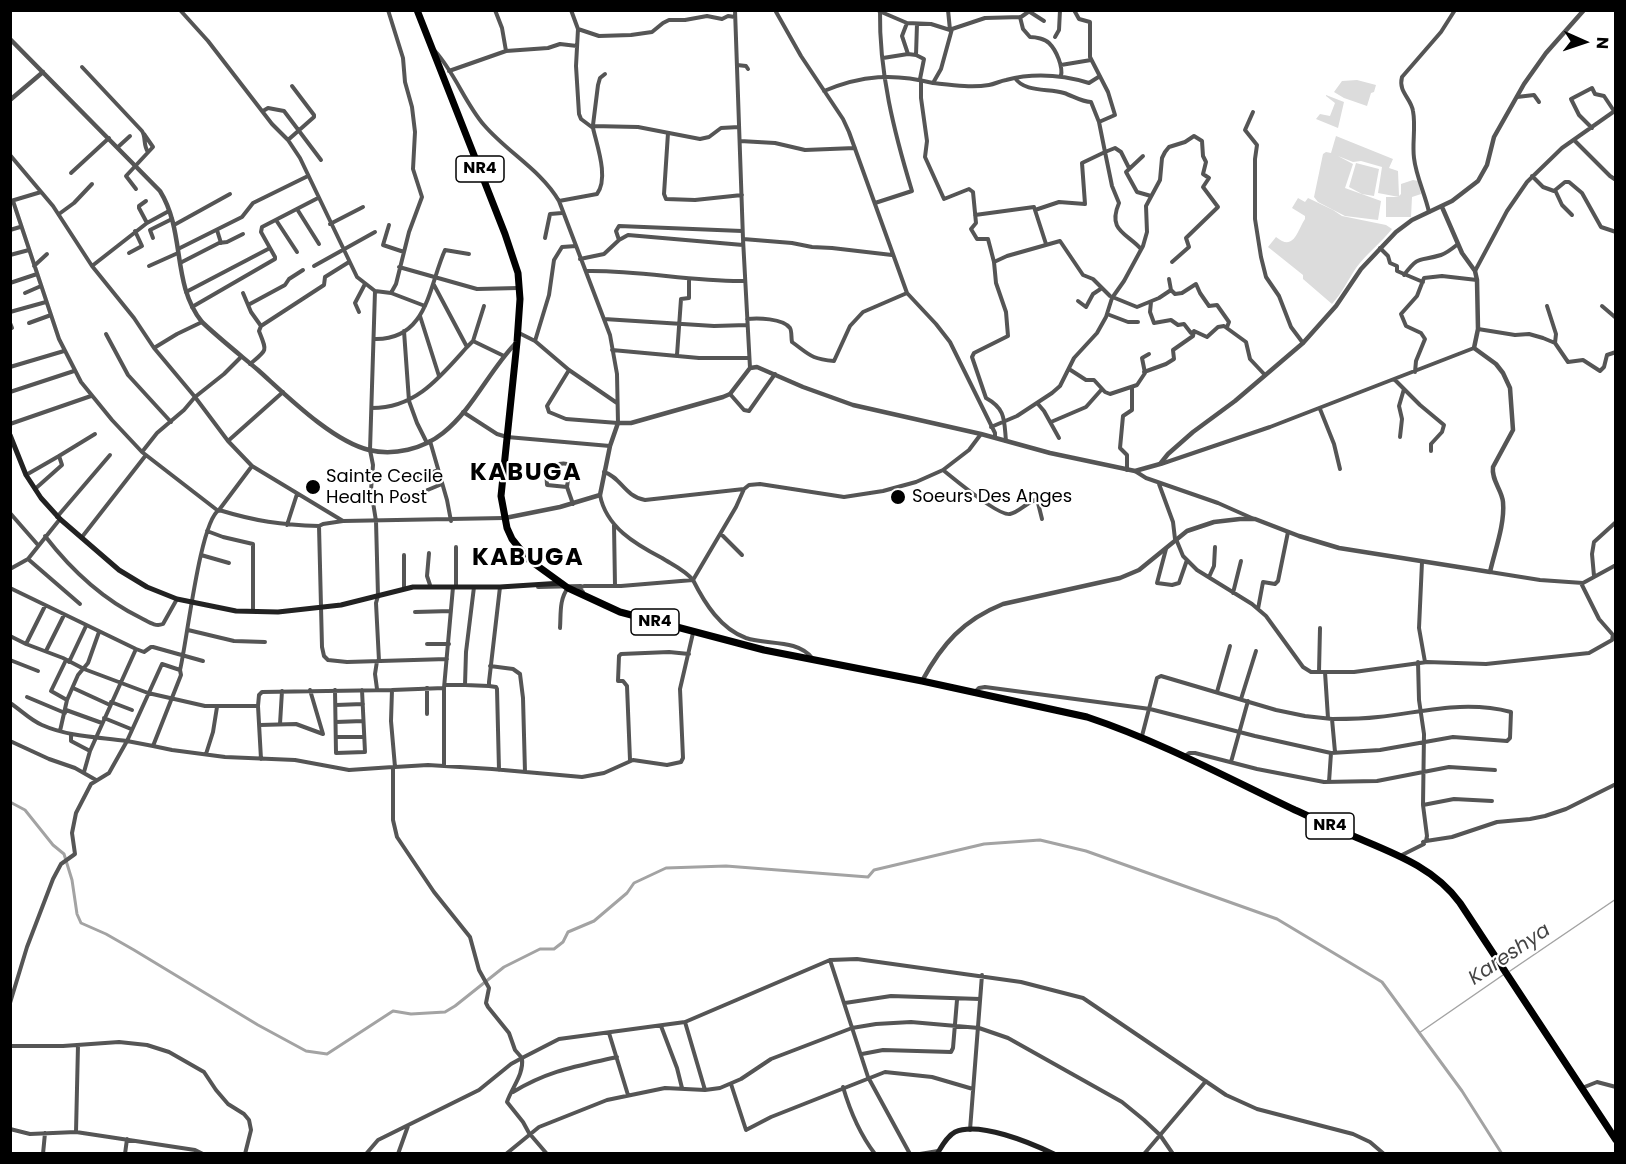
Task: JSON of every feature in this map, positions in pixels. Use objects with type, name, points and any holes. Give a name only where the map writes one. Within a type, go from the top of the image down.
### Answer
[{"type":"highway","name":"NR4","points":[[417,10],[512,251],[520,288],[518,333],[501,496],[504,519],[512,539],[522,553],[535,565],[565,585],[620,612],[764,650],[1087,717],[1142,736],[1296,810],[1400,856],[1432,874],[1451,890],[1616,1140]]},
{"type":"main road","points":[[10,435],[26,475],[58,518],[126,574],[147,587],[177,599],[231,610],[278,612],[341,606],[404,588],[430,585],[454,587],[565,585]]},
{"type":"main road","points":[[938,1152],[955,1132],[970,1131],[1000,1133],[1054,1154]]},
{"type":"street","points":[[180,10],[208,41],[300,158],[357,277],[375,291],[391,293],[425,306]]},
{"type":"street","points":[[388,10],[403,58],[405,82],[412,107],[415,132],[414,169],[422,196],[399,267],[396,284],[391,293]]},
{"type":"street","points":[[495,10],[502,28],[506,51]]},
{"type":"street","points":[[571,10],[578,29],[576,66],[581,119],[593,126],[638,127],[700,139],[710,137],[721,128],[739,127]]},
{"type":"street","points":[[568,370],[549,400],[547,406],[549,412],[566,419],[631,423],[730,394],[750,368],[742,239],[735,10]]},
{"type":"street","points":[[775,10],[801,56],[843,119],[907,293],[950,342],[995,437]]},
{"type":"street","points":[[933,83],[941,69],[950,30],[948,10]]},
{"type":"street","points":[[998,18],[1001,10]]},
{"type":"street","points":[[1054,36],[1059,30],[1060,10]]},
{"type":"street","points":[[1074,10],[1079,19],[1090,22],[1091,60],[1100,76],[1115,115],[1099,122]]},
{"type":"street","points":[[1429,212],[1414,160],[1413,111],[1409,99],[1401,88],[1401,83],[1402,77],[1441,32],[1455,10]]},
{"type":"street","points":[[1160,464],[1167,454],[1221,412],[1303,342],[1336,306],[1361,269],[1404,225],[1464,194],[1478,181],[1486,165],[1494,137],[1517,97],[1546,53],[1584,10]]},
{"type":"street","points":[[875,203],[912,191],[889,110],[879,34],[879,11],[891,13],[907,22],[932,24],[950,30],[976,20],[1020,17],[1030,11],[1044,21]]},
{"type":"street","points":[[578,29],[599,36],[631,35],[652,32],[666,21],[707,16],[722,19],[728,16],[735,17]]},
{"type":"street","points":[[1020,17],[1023,29],[1030,37],[1048,42],[1061,65],[1061,76]]},
{"type":"street","points":[[907,22],[902,36],[908,54]]},
{"type":"street","points":[[916,55],[917,24]]},
{"type":"street","points":[[10,39],[160,191],[173,222],[185,292],[202,322],[283,392],[343,439],[370,450],[403,451],[428,442],[443,433],[463,412],[517,342]]},
{"type":"street","points":[[449,71],[506,51],[548,48],[560,44],[577,46]]},
{"type":"street","points":[[432,50],[437,53],[484,125],[535,171],[559,201],[580,259],[587,271],[610,335],[617,374],[618,423],[610,446],[600,495],[605,514],[631,539],[680,568],[693,580],[714,614],[732,631],[748,639],[800,649],[807,652],[812,659]]},
{"type":"street","points":[[883,58],[908,54],[924,59],[921,98],[927,141],[925,157],[945,199],[964,189],[972,189],[976,224],[971,229],[978,239],[988,238],[994,262],[994,277],[1006,312],[1008,333],[1006,337],[974,353],[972,357],[986,398],[999,407],[1004,421],[1006,441]]},
{"type":"street","points":[[1061,65],[1091,60]]},
{"type":"street","points":[[737,65],[746,66],[748,69]]},
{"type":"street","points":[[82,68],[153,146],[126,176],[136,189]]},
{"type":"street","points":[[10,100],[43,72]]},
{"type":"street","points":[[559,201],[599,192],[601,167],[593,126],[598,84],[600,78],[605,74]]},
{"type":"street","points":[[824,91],[840,84],[884,76],[921,79],[933,83],[989,85],[1035,75],[1061,76],[1089,83],[1100,76]]},
{"type":"street","points":[[1015,78],[1018,82],[1037,90],[1062,92],[1091,102],[1099,122],[1112,186],[1119,203],[1115,223],[1122,233],[1142,250]]},
{"type":"street","points":[[288,140],[314,117],[292,86]]},
{"type":"street","points":[[1475,271],[1514,200],[1532,176],[1574,140],[1592,128],[1615,111],[1604,96],[1595,94],[1592,88],[1571,99],[1580,115],[1592,128]]},
{"type":"street","points":[[1517,97],[1534,95],[1539,102]]},
{"type":"street","points":[[263,111],[268,108],[284,111],[321,160]]},
{"type":"street","points":[[1253,112],[1245,130],[1257,145],[1255,219],[1261,257],[1266,277],[1279,296],[1291,327],[1303,342]]},
{"type":"street","points":[[668,133],[664,194],[666,199],[694,200],[742,195]]},
{"type":"street","points":[[144,134],[144,147],[148,152]]},
{"type":"street","points":[[118,147],[130,136]]},
{"type":"street","points":[[991,427],[1038,404],[1060,386],[1074,358],[1097,333],[1112,298],[1142,250],[1147,232],[1145,211],[1160,180],[1162,158],[1169,147],[1185,142],[1194,136],[1201,139],[1206,162],[1203,174],[1209,178],[1203,186],[1218,207],[1186,238],[1189,247],[1172,262]]},
{"type":"street","points":[[70,173],[109,138]]},
{"type":"street","points":[[1574,140],[1616,180]]},
{"type":"street","points":[[740,141],[775,143],[805,150],[855,148]]},
{"type":"street","points":[[1035,210],[1059,202],[1085,204],[1082,163],[1106,152],[1115,148],[1121,152],[1129,168]]},
{"type":"street","points":[[10,155],[58,214],[93,266],[134,318],[154,348],[228,441],[252,466],[343,521]]},
{"type":"street","points":[[1143,156],[1126,172],[1137,192],[1151,196]]},
{"type":"street","points":[[1532,176],[1543,187],[1555,190],[1563,206],[1572,215]]},
{"type":"street","points":[[149,266],[242,217],[253,203],[308,177]]},
{"type":"street","points":[[1555,190],[1565,182],[1569,182],[1582,193],[1601,227],[1616,232]]},
{"type":"street","points":[[58,214],[74,203],[92,184]]},
{"type":"street","points":[[41,192],[12,201],[46,302],[64,351],[74,370],[91,396],[144,453],[218,510],[258,522],[287,525],[319,526],[343,521],[504,519],[573,504],[600,495]]},
{"type":"street","points":[[153,238],[150,230],[173,222],[230,194]]},
{"type":"street","points":[[192,307],[275,259],[261,229],[318,198]]},
{"type":"street","points":[[146,201],[139,208],[147,223]]},
{"type":"street","points":[[330,224],[363,207]]},
{"type":"street","points":[[975,215],[1032,207],[1046,244]]},
{"type":"street","points":[[1442,207],[1458,244],[1475,271],[1478,329],[1474,348]]},
{"type":"street","points":[[297,209],[319,244]]},
{"type":"street","points":[[93,266],[135,231],[169,211]]},
{"type":"street","points":[[545,238],[550,214],[562,213]]},
{"type":"street","points":[[276,220],[297,252]]},
{"type":"street","points":[[389,225],[383,245],[404,252]]},
{"type":"street","points":[[618,240],[616,229],[623,225],[742,231]]},
{"type":"street","points":[[10,230],[20,227]]},
{"type":"street","points":[[217,230],[222,243]]},
{"type":"street","points":[[129,253],[142,246],[135,231]]},
{"type":"street","points":[[314,266],[375,232]]},
{"type":"street","points":[[179,263],[243,234]]},
{"type":"street","points":[[580,259],[604,254],[618,240],[628,235],[743,246]]},
{"type":"street","points":[[742,239],[892,255]]},
{"type":"street","points":[[994,262],[1046,244],[1061,242],[1083,275],[1093,279],[1112,298],[1137,307],[1171,290]]},
{"type":"street","points":[[1404,275],[1410,265],[1424,257],[1443,255],[1458,244]]},
{"type":"street","points":[[535,341],[546,308],[554,258],[562,247],[576,246]]},
{"type":"street","points":[[185,292],[270,248]]},
{"type":"street","points":[[1380,248],[1388,256],[1390,263],[1396,265],[1396,270],[1423,282]]},
{"type":"street","points":[[10,255],[29,250]]},
{"type":"street","points":[[375,339],[392,337],[404,331],[420,316],[437,278],[445,250],[469,255]]},
{"type":"street","points":[[34,266],[47,254]]},
{"type":"street","points":[[250,364],[264,354],[266,349],[258,330],[261,326],[324,285],[325,277],[349,262]]},
{"type":"street","points":[[399,267],[479,289],[520,288]]},
{"type":"street","points":[[248,305],[285,285],[303,270]]},
{"type":"street","points":[[587,271],[713,282],[745,281]]},
{"type":"street","points":[[10,283],[37,274]]},
{"type":"street","points":[[1415,372],[1416,361],[1425,339],[1421,333],[1406,326],[1401,314],[1417,297],[1424,278],[1442,276],[1477,280]]},
{"type":"street","points":[[678,355],[681,299],[689,298],[689,279]]},
{"type":"street","points":[[1169,279],[1171,290],[1175,294],[1182,293],[1196,284],[1209,306],[1217,305],[1224,314],[1229,322],[1227,328]]},
{"type":"street","points":[[359,312],[354,303],[365,284]]},
{"type":"street","points":[[434,285],[467,347]]},
{"type":"street","points":[[25,293],[41,286]]},
{"type":"street","points":[[1078,300],[1086,307],[1093,294],[1102,288]]},
{"type":"street","points":[[375,291],[370,450],[373,465],[371,490],[376,521],[378,596],[376,603],[378,661],[375,674],[376,689]]},
{"type":"street","points":[[243,293],[261,326]]},
{"type":"street","points":[[604,319],[726,327],[764,318],[788,326],[792,342],[814,358],[834,361],[850,326],[861,314],[907,293]]},
{"type":"street","points":[[10,312],[46,302]]},
{"type":"street","points":[[1150,302],[1149,312],[1154,323],[1171,320],[1178,325],[1184,324],[1191,333],[1207,337],[1218,327],[1224,326],[1246,342],[1250,359],[1265,375]]},
{"type":"street","points":[[372,408],[409,401],[427,388],[473,341],[484,306]]},
{"type":"street","points":[[1547,306],[1556,334],[1556,343],[1568,362],[1583,360],[1600,371],[1604,367],[1607,355],[1616,352]]},
{"type":"street","points":[[1602,306],[1616,318]]},
{"type":"street","points":[[1107,314],[1128,322],[1138,322]]},
{"type":"street","points":[[29,323],[51,315]]},
{"type":"street","points":[[420,316],[439,376]]},
{"type":"street","points":[[154,348],[202,322]]},
{"type":"street","points":[[10,323],[12,328]]},
{"type":"street","points":[[1478,329],[1534,336],[1556,343]]},
{"type":"street","points":[[404,331],[409,401],[438,470],[451,521]]},
{"type":"street","points":[[518,333],[535,341],[568,370],[617,403]]},
{"type":"street","points":[[1144,372],[1170,362],[1174,358],[1172,351],[1193,333]]},
{"type":"street","points":[[106,334],[128,375],[171,422]]},
{"type":"street","points":[[473,341],[504,357]]},
{"type":"street","points":[[1135,471],[1270,428],[1474,348]]},
{"type":"street","points":[[1474,348],[1496,364],[1510,388],[1511,400],[1513,430],[1492,472],[1502,495],[1503,510],[1490,572]]},
{"type":"street","points":[[612,350],[699,358],[749,358]]},
{"type":"street","points":[[10,367],[64,351]]},
{"type":"street","points":[[1069,369],[1086,380],[1094,380],[1110,394],[1132,388],[1139,383],[1144,372],[1142,358],[1149,354]]},
{"type":"street","points":[[82,537],[130,474],[138,467],[157,433],[241,357]]},
{"type":"street","points":[[750,368],[757,367],[853,405],[995,437],[1050,453],[1135,471],[1158,483],[1226,506],[1288,532],[1339,548],[1540,580],[1581,583],[1616,565]]},
{"type":"street","points":[[10,392],[74,370]]},
{"type":"street","points":[[730,394],[747,411],[776,374]]},
{"type":"street","points":[[1394,379],[1444,425],[1442,432],[1431,444],[1431,451]]},
{"type":"street","points":[[1126,470],[1127,455],[1120,448],[1124,416],[1132,410],[1132,388]]},
{"type":"street","points":[[1051,422],[1086,407],[1102,389]]},
{"type":"street","points":[[1400,437],[1402,419],[1399,406],[1404,389]]},
{"type":"street","points":[[228,441],[283,392]]},
{"type":"street","points":[[10,424],[91,396]]},
{"type":"street","points":[[1038,404],[1059,438]]},
{"type":"street","points":[[1320,409],[1334,444],[1340,469]]},
{"type":"street","points":[[463,412],[497,434],[507,437],[610,446]]},
{"type":"street","points":[[26,475],[95,434]]},
{"type":"street","points":[[693,580],[721,534],[744,489],[751,484],[800,489],[830,495],[853,496],[883,491],[916,482],[943,470],[969,450],[981,434]]},
{"type":"street","points":[[10,569],[28,559],[58,518],[110,455]]},
{"type":"street","points":[[35,489],[62,465],[59,456]]},
{"type":"street","points":[[567,488],[547,485],[546,469],[558,464],[570,465],[567,488],[573,504]]},
{"type":"street","points":[[153,746],[181,675],[180,670],[207,531],[212,517],[252,466]]},
{"type":"street","points":[[412,480],[438,470]]},
{"type":"street","points":[[943,470],[980,499],[1006,515],[1035,500],[1042,519]]},
{"type":"street","points":[[604,472],[612,475],[621,487],[634,497],[645,500],[744,489]]},
{"type":"street","points":[[1158,483],[1173,522],[1176,539],[1187,561],[1258,609],[1270,621],[1303,667],[1309,671],[1364,671],[1418,662],[1486,664],[1579,654],[1598,649],[1612,640],[1613,635],[1599,619],[1581,583]]},
{"type":"street","points":[[406,499],[442,484]]},
{"type":"street","points":[[287,525],[297,494]]},
{"type":"street","points":[[10,513],[38,545]]},
{"type":"street","points":[[921,681],[954,634],[980,615],[1003,604],[1120,578],[1139,570],[1176,539],[1196,527],[1214,522],[1255,519]]},
{"type":"street","points":[[1594,576],[1592,554],[1594,542],[1616,522]]},
{"type":"street","points":[[614,524],[615,586]]},
{"type":"street","points":[[319,526],[323,652],[326,659],[347,662],[447,659]]},
{"type":"street","points":[[207,531],[253,544],[253,611]]},
{"type":"street","points":[[1258,609],[1263,583],[1276,584],[1278,581],[1288,532]]},
{"type":"street","points":[[721,534],[742,555]]},
{"type":"street","points":[[45,536],[92,587],[122,609],[150,623],[158,626],[163,624],[177,599]]},
{"type":"street","points":[[444,766],[444,686],[456,547]]},
{"type":"street","points":[[1166,547],[1157,583],[1178,584],[1187,561]]},
{"type":"street","points":[[1209,577],[1214,566],[1215,547]]},
{"type":"street","points":[[429,553],[427,576],[430,585]]},
{"type":"street","points":[[201,555],[229,563]]},
{"type":"street","points":[[404,555],[404,588]]},
{"type":"street","points":[[28,559],[80,604]]},
{"type":"street","points":[[1233,593],[1241,561]]},
{"type":"street","points":[[1422,562],[1419,628],[1425,662]]},
{"type":"street","points":[[560,628],[565,585],[615,586],[693,580]]},
{"type":"street","points":[[584,586],[579,588],[587,597]]},
{"type":"street","points":[[465,685],[466,652],[474,587]]},
{"type":"street","points":[[489,686],[489,666],[500,587]]},
{"type":"street","points":[[10,588],[136,649],[144,652],[152,646],[203,661]]},
{"type":"street","points":[[26,644],[45,606]]},
{"type":"street","points":[[415,612],[451,611]]},
{"type":"street","points":[[46,651],[64,615]]},
{"type":"street","points":[[67,700],[51,691],[86,626]]},
{"type":"street","points":[[1319,672],[1320,628]]},
{"type":"street","points":[[188,630],[234,641],[265,642]]},
{"type":"street","points":[[60,731],[72,687],[84,669],[99,632]]},
{"type":"street","points":[[10,703],[34,721],[60,731],[172,750],[295,760],[349,770],[444,766],[586,777],[604,773],[630,760],[667,765],[678,764],[683,760],[680,688],[693,633]]},
{"type":"street","points":[[10,636],[84,669],[148,693],[198,705],[258,706]]},
{"type":"street","points":[[427,644],[449,644]]},
{"type":"street","points":[[1217,692],[1230,646]]},
{"type":"street","points":[[84,772],[90,751],[136,649]]},
{"type":"street","points":[[1241,699],[1257,651]]},
{"type":"street","points":[[630,760],[627,686],[623,681],[618,681],[619,656],[621,654],[661,652],[689,654]]},
{"type":"street","points":[[10,660],[38,671]]},
{"type":"street","points":[[1400,856],[1424,844],[1426,840],[1424,741],[1418,662]]},
{"type":"street","points":[[10,1003],[15,982],[56,871],[63,862],[75,854],[73,820],[87,790],[96,780],[109,773],[127,741],[162,664],[180,670]]},
{"type":"street","points":[[489,666],[513,669],[520,674],[525,772]]},
{"type":"street","points":[[1325,672],[1333,753],[1329,782]]},
{"type":"street","points":[[974,693],[985,687],[1150,709],[1333,753],[1380,750],[1453,737],[1509,741],[1511,714],[1508,711],[1469,706],[1420,710],[1379,717],[1305,716],[1159,676],[1150,709],[1142,736]]},
{"type":"street","points":[[261,759],[258,706],[260,693],[489,686],[497,689],[499,770]]},
{"type":"street","points":[[72,687],[111,704],[132,710]]},
{"type":"street","points":[[426,688],[427,714]]},
{"type":"street","points":[[260,725],[296,724],[323,734],[310,690]]},
{"type":"street","points":[[335,690],[336,753],[350,753],[365,752],[362,690]]},
{"type":"street","points":[[392,690],[393,820],[397,837],[434,892],[470,937],[479,970],[486,982],[488,1007],[509,1033],[515,1050],[522,1058],[523,1066],[517,1084],[507,1102],[547,1154]]},
{"type":"street","points":[[280,724],[282,692]]},
{"type":"street","points":[[27,697],[102,723]]},
{"type":"street","points":[[1231,762],[1248,701]]},
{"type":"street","points":[[336,705],[363,704]]},
{"type":"street","points":[[206,754],[213,732],[217,707]]},
{"type":"street","points":[[104,718],[132,729]]},
{"type":"street","points":[[336,722],[363,721]]},
{"type":"street","points":[[71,734],[71,741],[74,744],[90,751]]},
{"type":"street","points":[[336,737],[364,737]]},
{"type":"street","points":[[10,741],[84,772],[96,780]]},
{"type":"street","points":[[1185,757],[1191,752],[1257,769],[1329,782],[1377,781],[1449,767],[1496,770]]},
{"type":"street","points":[[1423,842],[1452,837],[1497,822],[1545,816],[1566,809],[1616,784]]},
{"type":"street","points":[[1424,805],[1454,799],[1492,801]]},
{"type":"street","points":[[366,1154],[378,1140],[487,1085],[511,1064],[559,1040],[685,1022],[830,960],[857,959],[1022,981],[1083,998],[1226,1095],[1257,1109],[1353,1134],[1370,1142],[1384,1154]]},
{"type":"street","points":[[830,960],[868,1077],[910,1154]]},
{"type":"street","points":[[970,1131],[982,975]]},
{"type":"street","points":[[845,1003],[891,996],[980,999]]},
{"type":"street","points":[[861,1054],[883,1050],[951,1052],[957,1000]]},
{"type":"street","points":[[685,1022],[705,1090]]},
{"type":"street","points":[[506,1154],[529,1133],[607,1100],[665,1088],[705,1090],[731,1084],[771,1059],[852,1028],[911,1022],[979,1028],[1008,1038],[1136,1111],[1160,1135],[1173,1154]]},
{"type":"street","points":[[661,1026],[682,1088]]},
{"type":"street","points":[[609,1033],[628,1095]]},
{"type":"street","points":[[10,1046],[118,1042],[147,1045],[169,1052],[204,1072],[228,1104],[249,1120],[251,1130],[245,1154]]},
{"type":"street","points":[[75,1132],[78,1045]]},
{"type":"street","points":[[510,1094],[535,1080],[560,1070],[617,1056]]},
{"type":"street","points":[[731,1084],[746,1130],[771,1117],[885,1071],[946,1080],[973,1089]]},
{"type":"street","points":[[1144,1154],[1206,1082]]},
{"type":"street","points":[[1581,1089],[1597,1082],[1616,1087]]},
{"type":"street","points":[[843,1087],[858,1127],[875,1154]]},
{"type":"street","points":[[398,1154],[408,1125]]},
{"type":"street","points":[[10,1129],[30,1134],[75,1132],[195,1150],[203,1154]]},
{"type":"street","points":[[43,1154],[45,1133]]},
{"type":"street","points":[[125,1154],[127,1139]]},
{"type":"street","points":[[920,1154],[938,1152]]},
{"type":"shaded area","points":[[1357,80],[1376,85],[1367,106],[1334,92],[1342,81]]},
{"type":"shaded area","points":[[1326,95],[1344,102],[1338,128],[1316,119],[1320,114],[1330,116],[1335,103]]},
{"type":"shaded area","points":[[1336,136],[1393,159],[1389,168],[1398,171],[1399,196],[1401,184],[1413,180],[1418,181],[1421,194],[1412,197],[1411,217],[1386,217],[1386,197],[1399,197],[1378,193],[1382,167],[1361,161],[1353,162],[1338,156],[1353,164],[1345,188],[1381,201],[1378,220],[1345,216],[1318,202],[1314,197],[1323,154],[1331,153]]},
{"type":"shaded area","points":[[1356,163],[1379,169],[1374,196],[1362,194],[1349,187]]},
{"type":"shaded area","points":[[1298,198],[1305,202],[1308,198],[1342,216],[1386,225],[1392,229],[1356,268],[1332,304],[1303,279],[1303,275],[1268,247],[1276,237],[1287,242],[1297,234],[1305,219],[1305,216],[1292,208]]},
{"type":"waterway","points":[[10,802],[25,810],[53,845],[64,854],[81,923],[106,934],[306,1051],[327,1054],[393,1011],[411,1014],[445,1012],[504,967],[540,949],[554,949],[563,942],[568,932],[594,921],[627,893],[634,883],[666,868],[726,866],[868,877],[874,870],[984,844],[1040,840],[1086,851],[1277,919],[1382,982],[1462,1091],[1502,1154]]},
{"type":"waterway","name":"Kareshya","points":[[1510,971],[1616,899]]},
{"type":"waterway","name":"Kareshya","points":[[1419,1033],[1503,975]]},
{"type":"place","name":"Sainte Cecile Health Post","points":[[313,487]]},
{"type":"place","name":"Soeurs Des Anges","points":[[898,497]]},
{"type":"district","name":"KABUGA","points":[[526,474]]},
{"type":"district","name":"KABUGA","points":[[528,559]]}]
